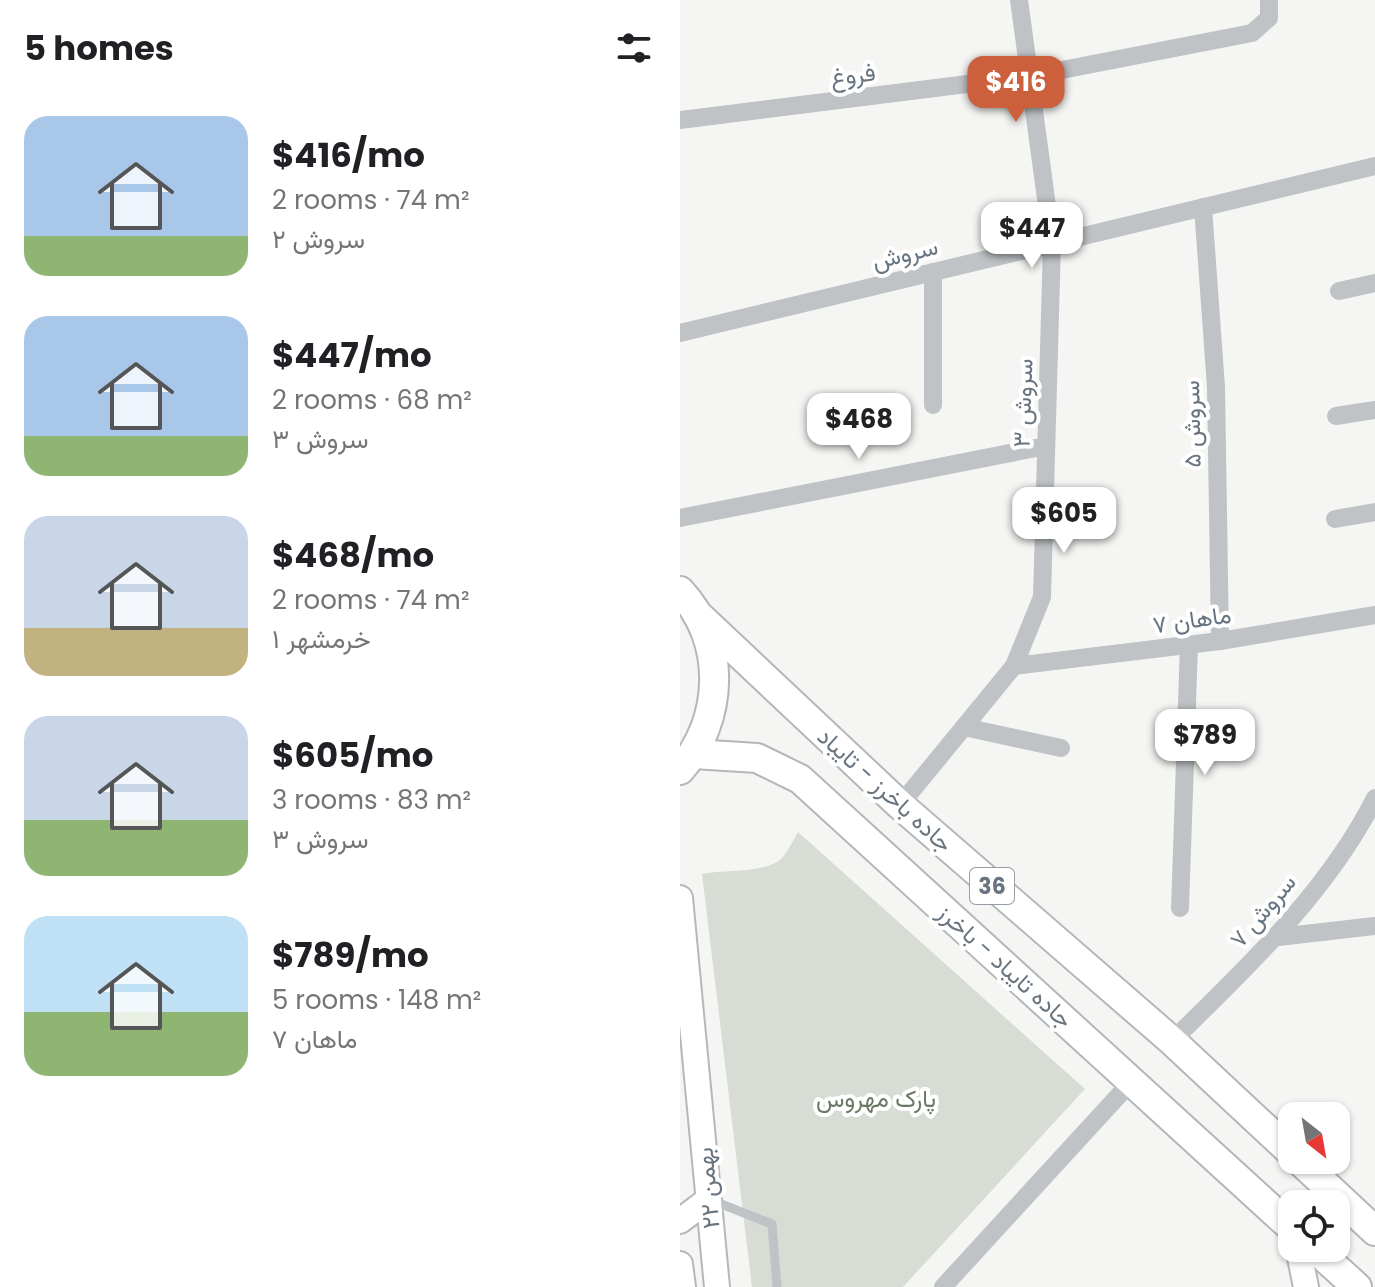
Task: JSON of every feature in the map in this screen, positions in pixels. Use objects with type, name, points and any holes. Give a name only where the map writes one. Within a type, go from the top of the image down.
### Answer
[{"type":"main road","points":[[687,762],[712,711],[715,672],[707,633],[688,602]]},
{"type":"main road","name":"جاده باخرز - تایباد","points":[[688,602],[900,805],[1172,1041],[1278,1140]]},
{"type":"main road","name":"جاده تایباد - باخرز","points":[[687,762],[757,758],[800,779],[1278,1215]]},
{"type":"main road","name":"۲۲ بهمن","points":[[680,898],[717,1287]]},
{"type":"main road","points":[[1314,1174],[1375,1231]]},
{"type":"main road","points":[[680,1221],[709,1199]]},
{"type":"main road","points":[[1301,1262],[1306,1287]]},
{"type":"main road","points":[[1329,1262],[1357,1287]]},
{"type":"main road","points":[[680,1264],[683,1287]]},
{"type":"street","name":"سروش ۳","points":[[900,805],[1014,666],[1042,597],[1052,243],[1019,0]]},
{"type":"street","name":"فروغ","points":[[680,120],[1031,76],[1252,33],[1269,9]]},
{"type":"street","name":"سروش","points":[[680,333],[1375,166]]},
{"type":"street","name":"سروش ۵","points":[[1203,207],[1216,387],[1220,641]]},
{"type":"street","points":[[933,272],[933,405]]},
{"type":"street","points":[[1339,291],[1375,283]]},
{"type":"street","points":[[1336,416],[1375,410]]},
{"type":"street","points":[[680,518],[1046,446]]},
{"type":"street","points":[[1335,519],[1375,512]]},
{"type":"street","name":"ماهان ۷","points":[[1014,666],[1220,641],[1375,615]]},
{"type":"street","points":[[1180,908],[1189,645]]},
{"type":"street","points":[[964,727],[1061,748]]},
{"type":"street","name":"سروش ۷","points":[[1172,1041],[1278,937],[1363,822],[1375,798]]},
{"type":"street","points":[[1278,937],[1375,926]]},
{"type":"street","points":[[943,1287],[1132,1081]]},
{"type":"lane","points":[[709,1199],[772,1224],[777,1287]]},
{"type":"green space","name":"پارک مهروس","points":[[798,832],[1085,1089],[903,1287],[752,1287],[702,874],[772,864],[783,857]]}]
